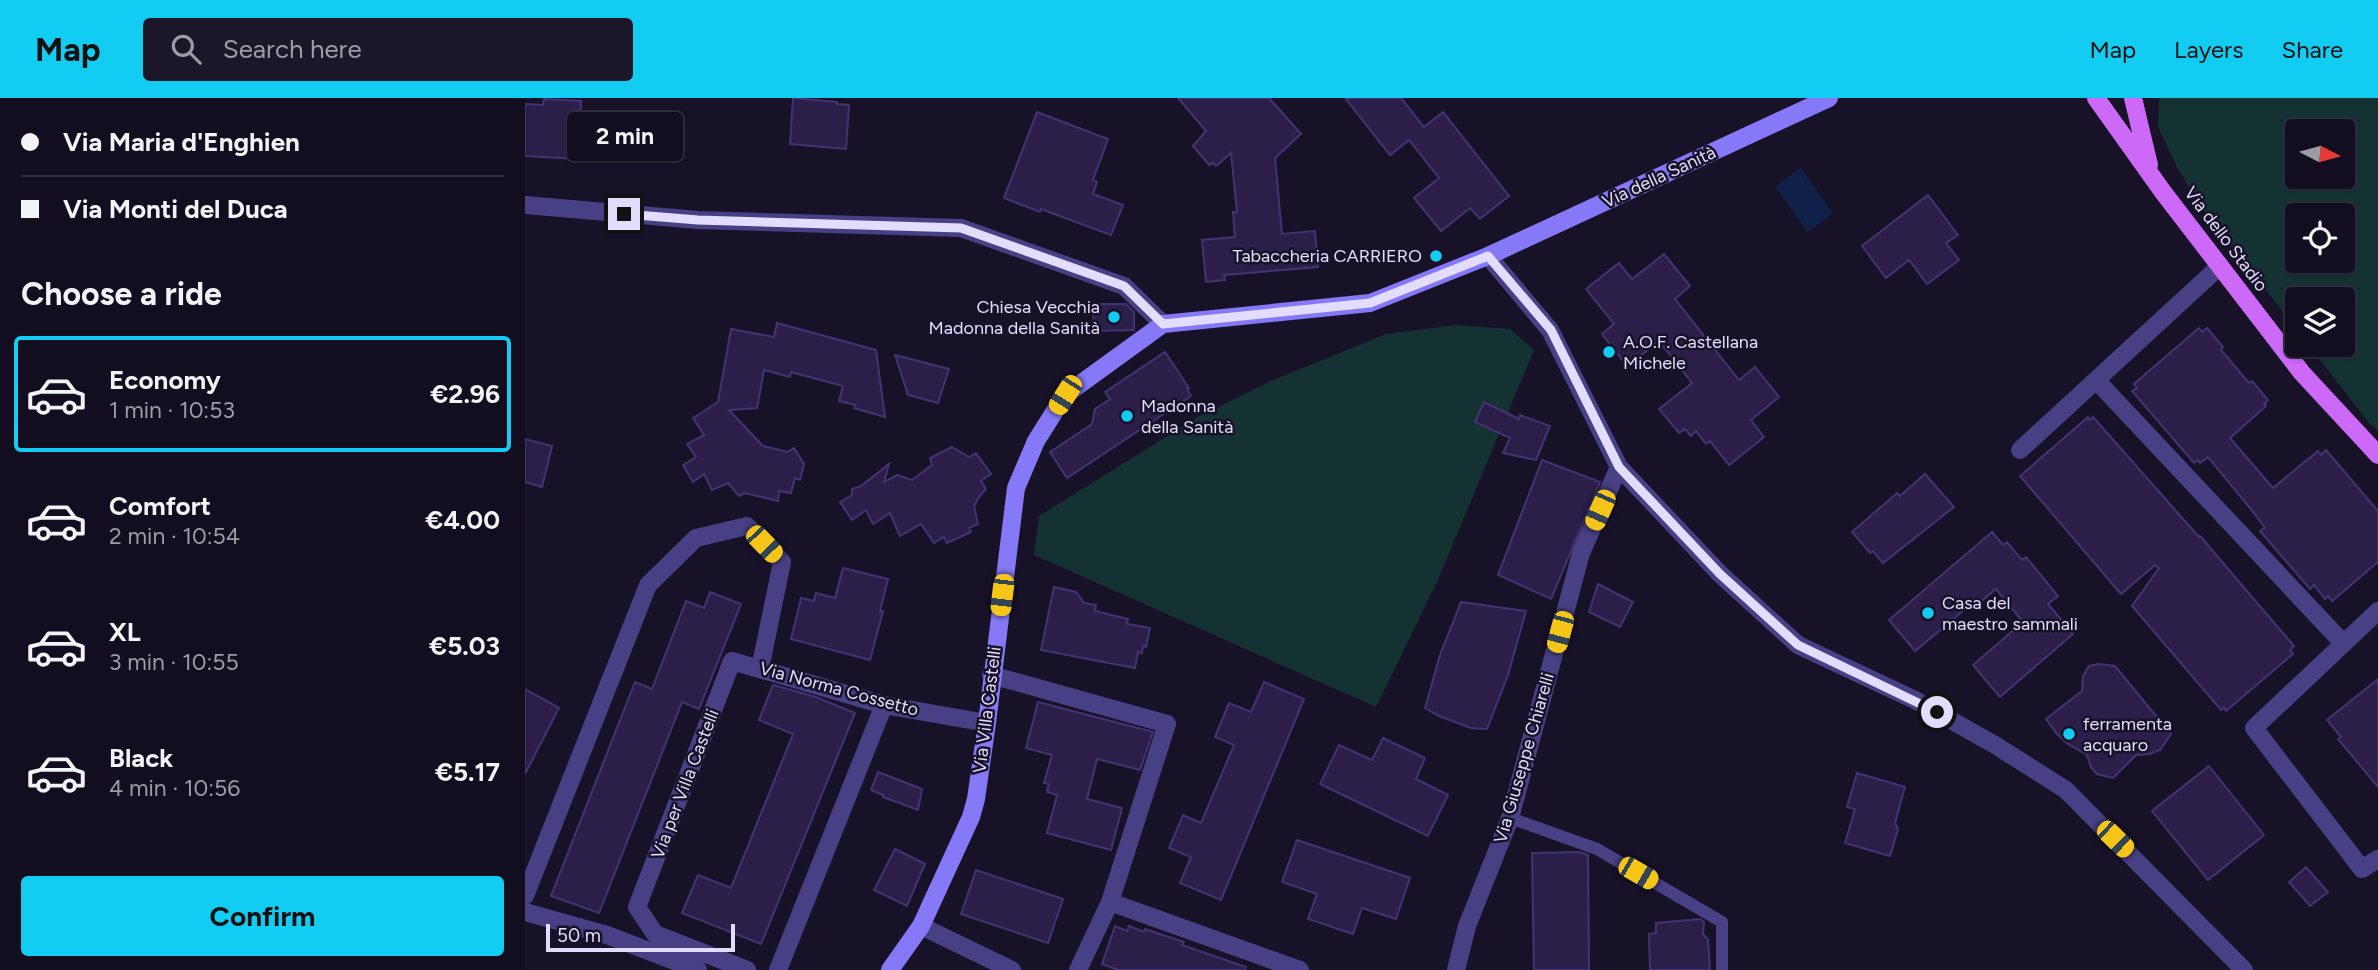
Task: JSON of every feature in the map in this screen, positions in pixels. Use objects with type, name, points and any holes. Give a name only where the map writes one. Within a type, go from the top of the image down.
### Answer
[{"type":"main road","name":"Via della Sanità","points":[[1488,256],[1829,98]]},
{"type":"main road","name":"Via dello Stadio","points":[[2096,98],[2302,373],[2378,455]]},
{"type":"main road","name":"Via dello Stadio","points":[[2133,98],[2152,175]]},
{"type":"main road","points":[[1163,324],[1370,303],[1488,256]]},
{"type":"main road","name":"Via Villa Castelli","points":[[890,970],[921,926],[971,817],[976,799],[1016,488],[1036,441],[1065,395],[1163,324]]},
{"type":"street","name":"Via dello Stadio","points":[[2138,116],[2141,98]]},
{"type":"street","points":[[525,205],[698,220],[961,228],[1124,286],[1163,324]]},
{"type":"street","points":[[1488,256],[1551,330],[1619,467],[1720,574],[1798,645],[1917,701],[2066,790],[2243,970]]},
{"type":"street","points":[[2020,450],[2220,266]]},
{"type":"street","points":[[2096,380],[2343,643]]},
{"type":"street","name":"Via Giuseppe Chiarelli","points":[[1455,970],[1468,926],[1510,817],[1581,553],[1619,467]]},
{"type":"street","points":[[525,896],[648,585],[696,538],[747,526],[782,562],[760,669]]},
{"type":"street","points":[[2378,611],[2254,727],[2363,869],[2378,859]]},
{"type":"street","name":"Via Norma Cossetto","points":[[732,661],[884,705],[987,723]]},
{"type":"street","name":"Via per Villa Castelli","points":[[732,661],[637,907],[655,934],[747,970]]},
{"type":"street","points":[[991,675],[1167,724],[1110,902],[1078,970]]},
{"type":"street","points":[[778,970],[884,705]]},
{"type":"street","points":[[1110,902],[1300,970]]},
{"type":"street","points":[[525,912],[607,935],[698,970]]},
{"type":"street","points":[[921,926],[1012,970]]},
{"type":"lane","points":[[1510,817],[1597,849],[1721,922],[1722,970]]},
{"type":"green space","points":[[2159,98],[2378,98],[2378,431],[2317,357],[2355,357],[2355,287],[2285,287],[2285,314],[2200,206],[2158,127]]},
{"type":"green space","points":[[1456,325],[1510,329],[1534,350],[1437,582],[1376,707],[1034,555],[1039,516],[1198,417],[1271,381],[1386,334]]},
{"type":"water","points":[[1801,168],[1833,214],[1807,232],[1775,186]]},
{"type":"building","points":[[793,98],[849,105],[846,149],[790,144]]},
{"type":"building","points":[[1178,98],[1269,98],[1301,134],[1275,158],[1282,234],[1315,231],[1318,267],[1224,275],[1225,280],[1206,282],[1202,240],[1235,237],[1233,212],[1237,212],[1231,153],[1216,166],[1213,163],[1209,165],[1193,146],[1206,131]]},
{"type":"building","points":[[1345,98],[1401,98],[1424,127],[1443,112],[1509,196],[1480,219],[1470,208],[1441,231],[1414,198],[1439,178],[1409,140],[1390,155]]},
{"type":"building","points":[[544,99],[581,101],[578,159],[525,156],[525,104],[543,105]]},
{"type":"building","points":[[1037,112],[1108,139],[1093,180],[1097,182],[1093,194],[1123,205],[1111,235],[1004,198]]},
{"type":"building","points":[[1928,195],[1958,235],[1946,243],[1959,260],[1927,284],[1909,260],[1886,278],[1862,246]]},
{"type":"building","points":[[1664,254],[1690,286],[1675,299],[1739,380],[1755,367],[1779,397],[1751,420],[1764,437],[1729,465],[1710,441],[1706,444],[1696,431],[1691,436],[1685,429],[1679,433],[1659,409],[1692,383],[1659,341],[1627,366],[1602,334],[1614,324],[1586,289],[1619,263],[1632,279]]},
{"type":"building","name":"Chiesa Vecchia Madonna della Sanità","points":[[1093,304],[1126,304],[1134,312],[1134,330],[1094,331]]},
{"type":"building","points":[[777,323],[876,350],[885,417],[839,401],[843,386],[791,372],[790,377],[764,370],[757,408],[729,410],[763,446],[788,452],[794,448],[804,464],[800,480],[795,478],[791,493],[779,491],[778,501],[745,493],[739,496],[728,483],[712,490],[704,474],[693,482],[683,465],[696,457],[687,444],[704,435],[693,418],[718,402],[731,329],[774,337]]},
{"type":"building","points":[[2199,328],[2202,332],[2207,328],[2223,347],[2221,350],[2249,383],[2252,381],[2268,400],[2264,404],[2266,406],[2230,438],[2273,488],[2318,451],[2321,455],[2326,450],[2378,511],[2378,562],[2332,601],[2328,596],[2325,599],[2314,585],[2310,589],[2260,531],[2265,528],[2208,457],[2200,463],[2198,460],[2194,463],[2132,391],[2137,388],[2134,384]]},
{"type":"building","name":"Madonna della Sanità","points":[[1165,352],[1189,388],[1187,389],[1191,396],[1067,478],[1050,452],[1092,424],[1095,409],[1110,399],[1105,392]]},
{"type":"building","points":[[895,355],[949,369],[938,403],[908,395]]},
{"type":"building","points":[[1484,402],[1519,419],[1520,415],[1550,426],[1536,460],[1503,453],[1510,438],[1475,422]]},
{"type":"building","points":[[2088,417],[2090,420],[2093,417],[2294,646],[2290,650],[2293,654],[2226,711],[2224,708],[2221,710],[2132,606],[2159,568],[2155,565],[2121,594],[2020,476]]},
{"type":"building","points":[[525,439],[552,446],[542,487],[525,482]]},
{"type":"building","points":[[952,447],[969,457],[976,453],[991,474],[981,481],[986,489],[974,506],[978,524],[969,528],[971,532],[947,543],[944,537],[934,543],[921,524],[900,536],[890,513],[873,524],[866,510],[852,520],[840,502],[852,495],[852,489],[861,486],[889,464],[884,482],[897,475],[912,480],[932,465],[930,458]]},
{"type":"building","points":[[1542,460],[1600,482],[1551,599],[1498,575]]},
{"type":"building","points":[[1925,474],[1954,507],[1883,563],[1873,551],[1870,553],[1852,532],[1897,493],[1900,496]]},
{"type":"building","name":"Casa del maestro sammali","points":[[1992,532],[2003,545],[2007,542],[2022,560],[2026,557],[2058,596],[2048,604],[2073,634],[2000,697],[1973,665],[2023,622],[1996,589],[1973,608],[1970,605],[1915,651],[1889,620]]},
{"type":"building","points":[[843,568],[888,579],[870,660],[791,639],[801,598],[814,601],[816,593],[835,598]]},
{"type":"building","points":[[1598,584],[1633,602],[1620,627],[1589,612]]},
{"type":"building","points":[[1054,587],[1076,592],[1084,603],[1096,605],[1095,611],[1128,619],[1127,624],[1150,628],[1146,647],[1143,646],[1142,653],[1138,652],[1135,668],[1041,650]]},
{"type":"building","points":[[710,592],[741,604],[699,709],[682,702],[599,913],[551,896],[635,682],[652,689],[686,601],[704,608]]},
{"type":"building","points":[[1461,602],[1526,611],[1508,675],[1487,729],[1471,728],[1425,708],[1440,655]]},
{"type":"building","points":[[2089,666],[2115,666],[2171,734],[2160,750],[2136,755],[2113,778],[2097,774],[2087,755],[2068,744],[2046,719],[2082,691],[2083,676]]},
{"type":"building","points":[[2378,679],[2378,787],[2338,739],[2341,737],[2327,720]]},
{"type":"building","points":[[1264,682],[1304,699],[1221,900],[1180,883],[1191,857],[1169,848],[1183,815],[1201,823],[1234,745],[1215,737],[1229,703],[1251,712]]},
{"type":"building","points":[[773,685],[816,697],[855,713],[761,944],[682,913],[698,875],[731,888],[793,734],[759,720]]},
{"type":"building","points":[[525,689],[559,708],[525,774]]},
{"type":"building","points":[[1038,702],[1153,732],[1140,770],[1097,759],[1087,799],[1122,808],[1111,850],[1047,833],[1057,795],[1047,792],[1049,784],[1044,783],[1052,755],[1026,748]]},
{"type":"building","points":[[1383,738],[1425,758],[1416,779],[1448,795],[1428,836],[1320,784],[1339,745],[1372,760]]},
{"type":"building","points":[[2209,766],[2264,835],[2208,880],[2152,811]]},
{"type":"building","points":[[878,772],[922,789],[918,810],[871,790]]},
{"type":"building","points":[[1857,773],[1905,787],[1895,823],[1898,829],[1890,856],[1845,843],[1855,809],[1847,807]]},
{"type":"building","points":[[1297,840],[1410,878],[1396,919],[1362,908],[1353,934],[1308,919],[1317,894],[1282,882]]},
{"type":"building","points":[[895,849],[925,864],[907,906],[874,890]]},
{"type":"building","points":[[1580,852],[1588,855],[1589,970],[1534,970],[1532,853]]},
{"type":"building","points":[[2306,867],[2328,892],[2310,906],[2289,882]]},
{"type":"building","points":[[976,870],[1063,899],[1048,943],[961,914]]},
{"type":"building","points":[[1700,919],[1704,922],[1703,934],[1708,940],[1710,970],[1650,970],[1649,934],[1656,933],[1656,923]]},
{"type":"building","points":[[1115,926],[1127,931],[1129,926],[1144,932],[1145,929],[1246,967],[1245,970],[1118,970],[1102,964]]},
{"type":"place","name":"Tabaccheria CARRIERO","points":[[1436,256]]},
{"type":"place","name":"Chiesa Vecchia Madonna della Sanità","points":[[1114,317]]},
{"type":"place","name":"A.O.F. Castellana Michele","points":[[1609,352]]},
{"type":"place","name":"Madonna della Sanità","points":[[1127,416]]},
{"type":"place","name":"Casa del maestro sammali","points":[[1928,613]]},
{"type":"place","name":"ferramenta acquaro","points":[[2069,734]]},
{"type":"route","points":[[624,214],[698,220],[961,228],[1124,286],[1163,324],[1370,303],[1488,256],[1551,330],[1619,467],[1720,574],[1798,645],[1937,712]]}]
